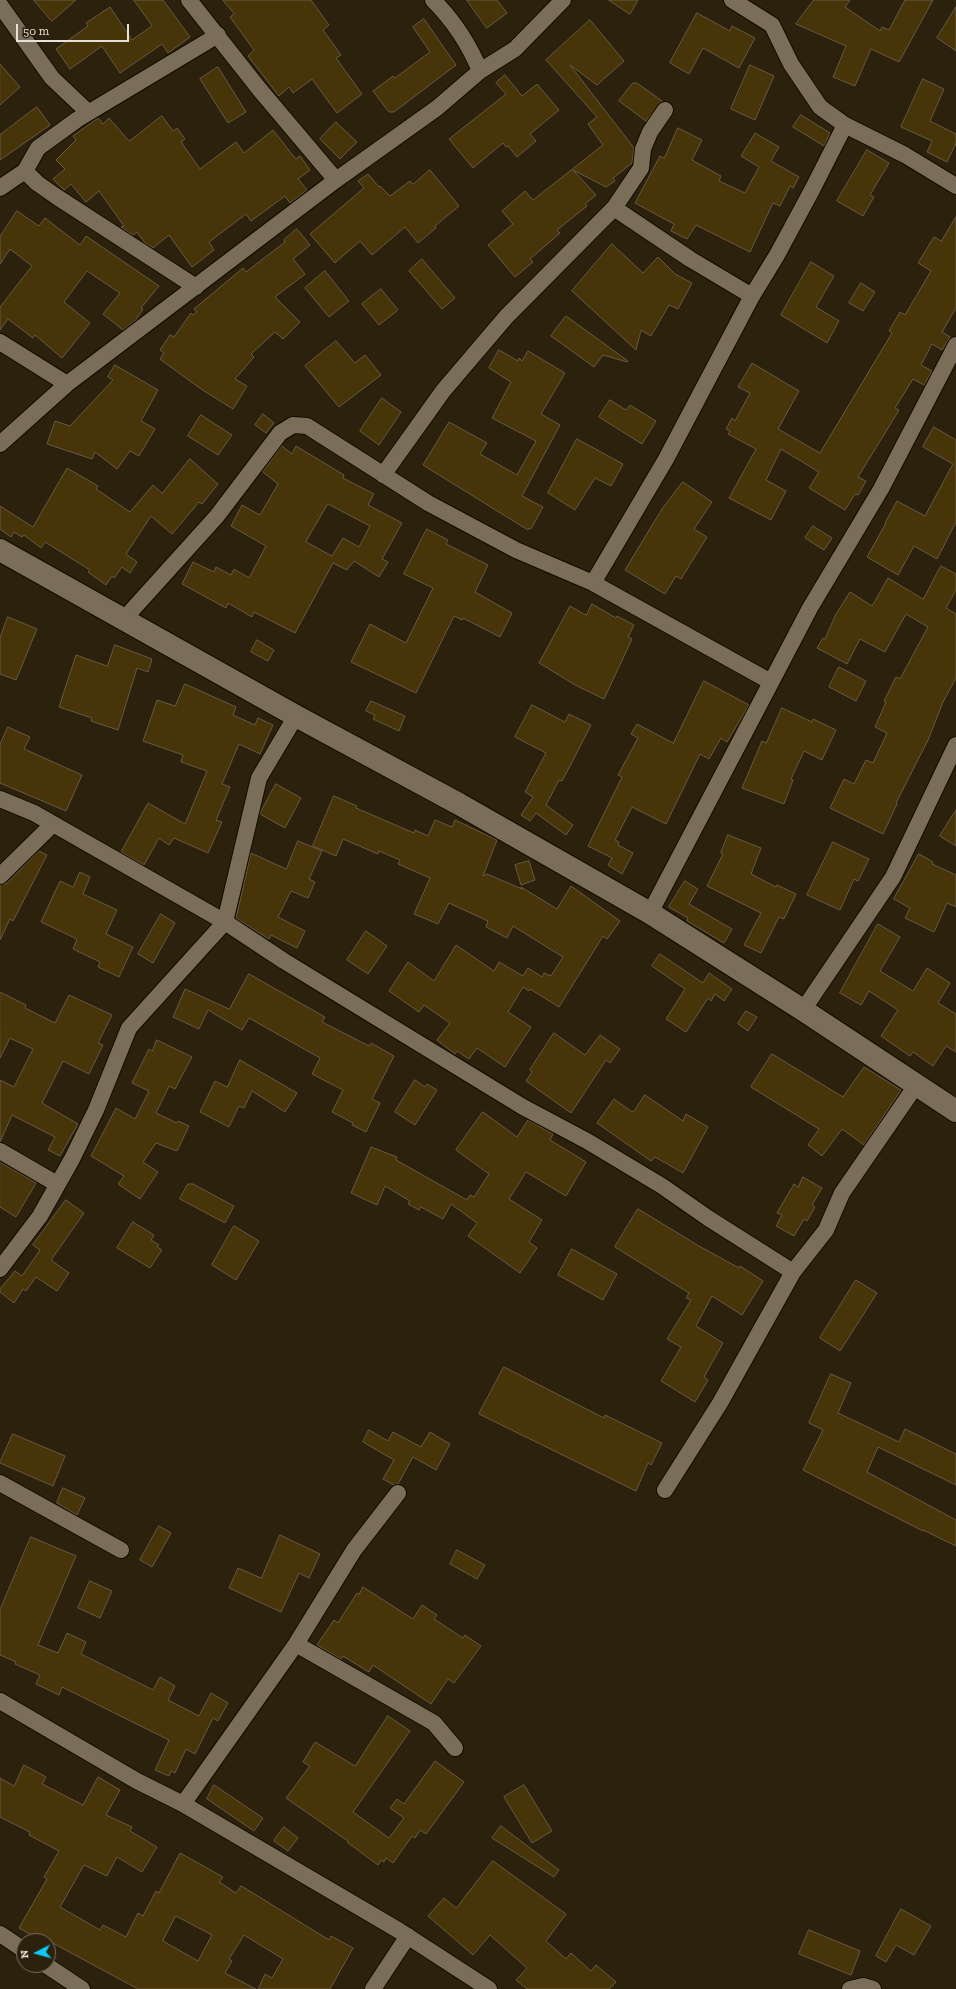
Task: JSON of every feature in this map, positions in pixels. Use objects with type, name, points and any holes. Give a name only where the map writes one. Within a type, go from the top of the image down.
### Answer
[{"type":"street","points":[[189,0],[260,90],[336,180]]},
{"type":"street","points":[[433,0],[447,14],[470,46],[480,70]]},
{"type":"street","points":[[0,444],[68,384],[336,180],[437,108],[480,70],[515,49],[563,0]]},
{"type":"street","points":[[732,0],[772,25],[791,64],[820,107],[845,125],[905,155],[956,186]]},
{"type":"street","points":[[0,5],[52,78],[88,112]]},
{"type":"street","points":[[0,188],[24,171],[38,148],[88,112],[218,35]]},
{"type":"street","points":[[382,475],[443,391],[506,317],[614,208],[642,168],[643,149],[650,132],[665,110]]},
{"type":"street","points":[[593,583],[666,459],[752,296],[777,255],[845,125]]},
{"type":"street","points":[[24,171],[37,183],[57,197],[196,287]]},
{"type":"street","points":[[614,208],[690,258],[752,296]]},
{"type":"street","points":[[0,342],[68,384]]},
{"type":"street","points":[[650,913],[810,608],[880,489],[956,346]]},
{"type":"street","points":[[124,619],[216,516],[280,433],[293,425],[308,426],[382,475],[428,503],[516,550],[593,583],[771,682]]},
{"type":"street","points":[[0,550],[296,716],[459,804],[650,913],[803,1010],[956,1111]]},
{"type":"street","points":[[0,1269],[40,1216],[96,1110],[129,1028],[225,922],[259,778],[296,716]]},
{"type":"street","points":[[803,1010],[893,877],[951,771],[956,745]]},
{"type":"street","points":[[0,799],[34,813],[225,922],[284,961],[523,1107],[587,1141],[662,1186],[708,1218],[793,1272]]},
{"type":"street","points":[[0,876],[53,824]]},
{"type":"street","points":[[665,1490],[720,1403],[793,1272],[826,1230],[842,1193],[917,1084]]},
{"type":"street","points":[[0,1151],[57,1184]]},
{"type":"street","points":[[0,1483],[121,1550]]},
{"type":"street","points":[[183,1804],[296,1644],[354,1550],[398,1493]]},
{"type":"street","points":[[296,1644],[434,1723],[456,1748]]},
{"type":"street","points":[[2,1707],[183,1804],[408,1936],[488,1989]]},
{"type":"street","points":[[0,1934],[16,1945]]},
{"type":"street","points":[[373,1989],[408,1936]]},
{"type":"street","points":[[56,1972],[82,1989]]},
{"type":"street","points":[[850,1989],[863,1986],[873,1989]]},
{"type":"building","points":[[34,0],[76,0],[52,21]]},
{"type":"building","points":[[134,0],[163,0],[190,37],[168,53],[162,44],[120,73],[102,46],[70,69],[56,49],[88,26],[86,23],[110,7],[132,40],[152,26]]},
{"type":"building","points":[[223,0],[311,0],[329,25],[323,30],[341,55],[336,58],[362,94],[337,113],[312,79],[293,93],[289,87],[279,96],[248,56],[254,50],[230,17],[234,14]]},
{"type":"building","points":[[467,0],[497,0],[507,13],[487,28]]},
{"type":"building","points":[[609,0],[638,0],[630,14]]},
{"type":"building","points":[[814,0],[850,0],[845,7],[880,31],[882,27],[889,30],[905,0],[933,0],[899,62],[871,49],[855,86],[833,77],[846,46],[796,24]]},
{"type":"building","points":[[956,7],[956,51],[937,38]]},
{"type":"building","points":[[697,13],[730,31],[732,26],[755,38],[739,68],[703,48],[689,74],[670,63]]},
{"type":"building","points":[[424,19],[456,65],[394,112],[389,112],[373,91],[393,76],[395,78],[430,52],[413,27]]},
{"type":"building","points":[[590,20],[624,61],[597,85],[570,65],[634,148],[632,163],[613,178],[615,181],[606,187],[573,170],[596,195],[585,204],[587,206],[557,230],[560,233],[530,259],[533,262],[515,277],[488,245],[513,224],[502,211],[525,191],[533,200],[603,145],[588,124],[597,117],[546,60]]},
{"type":"building","points":[[0,64],[20,87],[0,105]]},
{"type":"building","points":[[750,65],[774,76],[755,120],[731,109]]},
{"type":"building","points":[[218,67],[246,112],[228,123],[200,79]]},
{"type":"building","points":[[505,75],[522,96],[537,84],[559,110],[530,134],[536,141],[517,157],[508,146],[506,147],[503,143],[473,168],[449,139],[506,94],[496,83]]},
{"type":"building","points":[[923,79],[944,89],[930,121],[956,134],[956,143],[947,162],[927,152],[932,141],[901,127]]},
{"type":"building","points":[[633,83],[637,83],[662,101],[646,121],[619,101]]},
{"type":"building","points":[[37,107],[50,125],[0,160],[0,135]]},
{"type":"building","points":[[801,115],[830,133],[824,146],[793,127]]},
{"type":"building","points":[[162,116],[173,131],[177,128],[185,139],[181,142],[200,169],[236,142],[244,153],[273,130],[296,159],[300,156],[310,170],[298,179],[307,190],[290,203],[285,196],[251,221],[246,214],[209,242],[214,250],[192,267],[169,235],[153,248],[145,243],[137,232],[133,235],[121,227],[124,226],[99,191],[86,202],[71,184],[64,190],[53,179],[65,169],[56,160],[76,140],[73,136],[98,118],[103,124],[109,118],[129,141]]},
{"type":"building","points":[[336,122],[357,142],[340,159],[320,139]]},
{"type":"building","points":[[678,128],[702,140],[692,160],[721,176],[719,181],[745,193],[759,167],[741,156],[755,133],[779,147],[771,161],[799,177],[793,188],[790,186],[780,206],[773,203],[750,252],[696,225],[687,239],[671,231],[674,224],[635,203],[660,156],[664,158]]},
{"type":"building","points":[[867,150],[889,163],[870,195],[874,197],[863,216],[837,201]]},
{"type":"building","points":[[430,170],[459,206],[435,226],[436,228],[418,243],[405,227],[372,255],[360,241],[335,263],[310,234],[364,188],[358,181],[368,174],[379,187],[380,186],[390,196],[410,181],[413,184]]},
{"type":"building","points":[[17,211],[39,226],[45,218],[80,245],[86,236],[159,286],[141,308],[143,309],[135,321],[123,330],[103,314],[120,293],[87,271],[64,302],[90,323],[62,358],[35,335],[33,338],[8,319],[0,330],[0,307],[32,266],[10,249],[0,264],[0,237]]},
{"type":"building","points":[[956,217],[956,308],[942,332],[950,337],[942,350],[932,344],[921,365],[932,371],[924,385],[913,379],[895,408],[899,410],[858,477],[866,481],[858,495],[855,494],[845,510],[809,488],[819,472],[781,449],[766,480],[786,491],[771,520],[729,498],[756,449],[728,434],[730,431],[726,429],[732,418],[735,421],[750,393],[738,387],[752,363],[799,391],[778,429],[820,453],[892,333],[889,331],[900,312],[905,315],[931,271],[918,263],[934,237],[941,241]]},
{"type":"building","points":[[297,229],[310,245],[293,259],[305,274],[275,297],[300,322],[283,339],[275,332],[251,354],[254,357],[235,379],[247,386],[233,409],[201,389],[160,359],[164,353],[160,350],[170,335],[174,337],[191,313],[193,315],[197,312],[194,309],[243,268],[246,272],[285,242],[284,240]]},
{"type":"building","points":[[612,244],[643,273],[658,257],[675,274],[692,283],[678,309],[669,305],[651,336],[641,330],[636,350],[572,291]]},
{"type":"building","points":[[422,259],[455,298],[442,309],[409,271]]},
{"type":"building","points":[[811,262],[834,276],[816,307],[839,321],[827,343],[781,315]]},
{"type":"building","points":[[325,271],[349,301],[329,317],[305,288]]},
{"type":"building","points":[[861,283],[875,292],[863,311],[849,303]]},
{"type":"building","points":[[381,289],[398,310],[379,325],[362,304]]},
{"type":"building","points":[[566,316],[628,361],[627,362],[603,355],[594,367],[551,336]]},
{"type":"building","points":[[336,341],[355,363],[365,355],[381,375],[339,407],[305,366]]},
{"type":"building","points":[[499,350],[518,361],[519,358],[522,361],[528,351],[565,373],[541,414],[560,425],[522,496],[543,507],[531,529],[529,528],[528,530],[423,465],[449,422],[487,443],[480,454],[517,475],[536,441],[492,418],[511,382],[489,368]]},
{"type":"building","points":[[115,365],[158,390],[141,421],[155,429],[139,456],[130,451],[117,469],[95,452],[92,459],[47,444],[55,421],[70,426],[113,380],[108,377]]},
{"type":"building","points":[[382,398],[401,412],[379,445],[360,431]]},
{"type":"building","points":[[610,400],[626,410],[630,405],[656,421],[642,444],[599,417]]},
{"type":"building","points":[[263,414],[274,423],[266,433],[255,425]]},
{"type":"building","points":[[201,415],[232,435],[218,455],[188,436]]},
{"type":"building","points":[[934,427],[956,440],[956,522],[937,559],[914,546],[898,575],[867,557],[897,501],[925,516],[953,464],[923,447]]},
{"type":"building","points":[[577,439],[623,464],[611,486],[595,478],[575,510],[548,493]]},
{"type":"building","points":[[282,446],[292,454],[296,446],[344,475],[343,478],[374,494],[368,505],[402,523],[382,559],[388,562],[379,577],[354,561],[347,570],[333,563],[295,633],[254,612],[252,617],[228,603],[226,608],[182,584],[193,562],[214,572],[216,567],[231,575],[234,569],[249,578],[266,546],[231,526],[242,505],[260,515],[278,484],[263,472]],"holes":[[[328,504],[370,526],[359,547],[343,538],[332,556],[306,542]]]},
{"type":"building","points":[[190,459],[218,484],[202,504],[199,502],[172,534],[151,516],[126,554],[137,562],[130,573],[122,567],[114,578],[112,576],[106,585],[88,572],[90,570],[45,542],[41,548],[24,535],[22,537],[14,532],[11,537],[0,529],[0,506],[33,527],[67,468],[98,486],[96,489],[130,512],[153,485],[162,493]]},
{"type":"building","points":[[683,482],[712,502],[694,529],[707,537],[681,579],[676,576],[665,594],[625,570],[662,509]]},
{"type":"building","points":[[813,526],[832,538],[824,550],[805,538]]},
{"type":"building","points":[[427,529],[448,540],[446,544],[488,565],[475,592],[512,613],[500,637],[463,618],[462,620],[454,616],[416,693],[351,662],[370,624],[406,643],[433,588],[404,574]]},
{"type":"building","points":[[941,566],[956,574],[956,590],[946,608],[956,614],[956,678],[943,702],[928,740],[896,803],[897,804],[883,834],[830,808],[844,779],[854,784],[866,760],[873,763],[887,733],[875,727],[886,702],[884,701],[896,677],[900,679],[928,627],[906,614],[885,652],[860,639],[847,664],[817,648],[823,638],[825,639],[835,616],[850,592],[872,606],[888,578],[923,599]]},
{"type":"building","points":[[592,604],[616,618],[617,616],[634,625],[628,637],[632,639],[604,699],[577,686],[539,663],[570,606],[586,615]]},
{"type":"building","points":[[8,617],[37,629],[16,680],[0,674],[0,638]]},
{"type":"building","points":[[257,640],[274,650],[268,661],[251,652]]},
{"type":"building","points":[[115,645],[152,659],[148,672],[137,668],[118,730],[91,721],[92,718],[59,707],[76,655],[107,666]]},
{"type":"building","points":[[839,667],[866,681],[856,701],[829,687]]},
{"type":"building","points":[[704,681],[749,705],[727,742],[721,738],[709,759],[700,754],[666,824],[632,807],[615,840],[619,842],[618,845],[633,853],[622,874],[608,865],[612,858],[588,846],[622,777],[618,775],[638,738],[631,734],[637,724],[673,743]]},
{"type":"building","points":[[185,684],[236,707],[233,715],[255,725],[258,718],[273,725],[260,754],[239,744],[222,784],[230,787],[216,820],[222,822],[208,853],[174,838],[169,845],[159,838],[144,865],[121,852],[148,803],[185,824],[207,771],[181,762],[183,755],[143,741],[157,700],[175,706]]},
{"type":"building","points":[[371,701],[405,716],[399,731],[373,719],[375,715],[366,711]]},
{"type":"building","points":[[532,705],[565,722],[569,714],[591,725],[562,781],[559,780],[546,805],[573,825],[566,835],[536,813],[530,821],[521,815],[533,797],[525,792],[546,753],[515,737]]},
{"type":"building","points":[[782,708],[812,722],[813,719],[836,730],[822,760],[804,751],[791,779],[793,780],[784,804],[742,788],[762,741],[766,743]]},
{"type":"building","points":[[8,727],[30,737],[24,749],[82,775],[66,811],[0,783],[0,745]]},
{"type":"building","points":[[276,784],[301,798],[285,828],[260,814]]},
{"type":"building","points":[[334,796],[357,806],[356,808],[414,833],[415,830],[428,836],[435,820],[452,827],[455,820],[497,840],[483,876],[487,874],[522,889],[521,887],[557,909],[571,886],[620,921],[607,939],[603,936],[559,1007],[530,989],[529,991],[523,987],[508,1012],[531,1027],[505,1067],[477,1048],[469,1059],[457,1051],[455,1054],[437,1040],[450,1023],[424,1005],[419,1012],[389,991],[408,962],[434,981],[456,945],[494,971],[499,962],[523,976],[528,968],[542,977],[544,973],[551,976],[563,957],[513,926],[507,938],[486,927],[488,921],[449,903],[438,924],[414,914],[430,878],[398,864],[400,860],[379,851],[378,854],[343,839],[336,856],[313,846]]},
{"type":"building","points":[[956,810],[956,846],[940,836]]},
{"type":"building","points":[[728,835],[761,848],[751,874],[776,887],[777,885],[796,894],[784,919],[779,917],[761,953],[744,945],[761,913],[707,886],[723,854],[721,853]]},
{"type":"building","points":[[298,841],[322,851],[309,879],[315,882],[308,898],[291,891],[278,917],[305,931],[297,948],[271,935],[269,939],[236,918],[251,853],[286,869]]},
{"type":"building","points":[[833,842],[869,859],[858,881],[854,879],[840,910],[807,895]]},
{"type":"building","points":[[39,851],[47,855],[13,921],[10,919],[0,940],[0,885],[7,883]]},
{"type":"building","points":[[919,854],[933,862],[932,864],[956,875],[956,907],[947,903],[934,932],[905,918],[910,908],[894,899]]},
{"type":"building","points":[[529,861],[535,880],[521,885],[515,865]]},
{"type":"building","points":[[80,872],[90,877],[83,894],[117,910],[106,934],[133,947],[119,977],[98,967],[100,962],[73,949],[77,939],[41,922],[60,881],[73,887]]},
{"type":"building","points":[[685,881],[698,889],[689,904],[732,929],[724,943],[687,921],[688,918],[669,907]]},
{"type":"building","points":[[161,914],[175,923],[153,963],[138,954]]},
{"type":"building","points":[[878,924],[900,937],[880,971],[913,991],[927,968],[950,983],[938,1003],[956,1014],[956,1052],[946,1046],[933,1066],[913,1052],[910,1056],[881,1036],[898,1010],[869,991],[861,1005],[840,993]]},
{"type":"building","points":[[366,931],[387,946],[368,974],[347,960]]},
{"type":"building","points":[[660,954],[703,983],[709,973],[732,989],[724,1001],[715,994],[711,1001],[708,998],[686,1032],[666,1019],[685,989],[652,966]]},
{"type":"building","points":[[249,974],[325,1017],[322,1022],[369,1046],[371,1043],[394,1056],[372,1099],[380,1103],[366,1132],[332,1112],[343,1090],[312,1074],[320,1058],[249,1018],[242,1030],[208,1010],[199,1029],[173,1017],[185,989],[229,1009]]},
{"type":"building","points":[[0,992],[26,1005],[25,1008],[55,1023],[69,995],[112,1015],[98,1043],[103,1045],[89,1074],[63,1061],[42,1103],[78,1124],[60,1156],[48,1150],[55,1137],[12,1115],[0,1142],[0,1080],[14,1087],[33,1049],[10,1038],[0,1058]]},
{"type":"building","points":[[746,1011],[757,1017],[748,1031],[738,1024]]},
{"type":"building","points":[[554,1033],[585,1055],[600,1035],[620,1049],[610,1063],[606,1060],[571,1113],[526,1081],[532,1072],[530,1070]]},
{"type":"building","points":[[157,1040],[192,1057],[175,1089],[169,1086],[156,1113],[177,1123],[178,1121],[189,1126],[177,1151],[156,1143],[143,1162],[158,1172],[140,1199],[118,1184],[124,1176],[91,1156],[116,1108],[135,1119],[149,1091],[132,1083],[149,1049],[152,1051]]},
{"type":"building","points":[[772,1054],[843,1097],[864,1067],[901,1090],[864,1145],[842,1129],[822,1156],[808,1145],[819,1129],[751,1087]]},
{"type":"building","points":[[240,1060],[297,1093],[285,1112],[252,1091],[244,1108],[239,1106],[229,1127],[200,1112],[215,1081],[227,1087]]},
{"type":"building","points":[[415,1080],[425,1087],[427,1084],[437,1090],[415,1125],[395,1112]]},
{"type":"building","points":[[645,1095],[683,1121],[686,1114],[708,1127],[683,1173],[655,1157],[651,1161],[597,1123],[614,1099],[632,1112]]},
{"type":"building","points":[[483,1112],[517,1137],[528,1120],[553,1134],[550,1140],[586,1162],[566,1196],[526,1172],[509,1199],[542,1220],[529,1242],[537,1248],[520,1273],[468,1236],[477,1223],[451,1204],[443,1219],[421,1207],[419,1210],[408,1204],[410,1201],[385,1186],[377,1205],[351,1193],[371,1147],[397,1157],[396,1160],[467,1200],[470,1195],[474,1197],[489,1174],[456,1150]]},
{"type":"building","points":[[0,1162],[36,1183],[16,1217],[0,1207]]},
{"type":"building","points":[[803,1177],[822,1188],[812,1205],[815,1207],[807,1221],[804,1219],[794,1236],[776,1226],[782,1215],[777,1213],[794,1184],[798,1187]]},
{"type":"building","points":[[188,1184],[193,1184],[234,1206],[225,1223],[180,1199]]},
{"type":"building","points":[[66,1200],[84,1213],[51,1260],[69,1273],[57,1291],[36,1277],[26,1291],[23,1289],[14,1303],[0,1292],[0,1289],[15,1271],[22,1276],[40,1250],[33,1245]]},
{"type":"building","points":[[638,1209],[699,1246],[739,1268],[740,1266],[763,1281],[742,1315],[712,1296],[696,1326],[723,1343],[704,1377],[708,1380],[695,1402],[661,1381],[681,1347],[667,1339],[691,1300],[686,1298],[689,1293],[615,1247]]},
{"type":"building","points":[[133,1222],[154,1235],[151,1240],[159,1245],[157,1247],[162,1250],[150,1268],[117,1248]]},
{"type":"building","points":[[234,1226],[259,1241],[236,1280],[212,1265]]},
{"type":"building","points":[[572,1249],[617,1274],[603,1300],[558,1275]]},
{"type":"building","points":[[856,1280],[877,1293],[840,1351],[820,1338]]},
{"type":"building","points":[[504,1367],[604,1418],[605,1415],[662,1443],[651,1465],[648,1463],[636,1491],[479,1414]]},
{"type":"building","points":[[831,1374],[851,1383],[838,1413],[899,1442],[905,1429],[956,1454],[956,1485],[878,1447],[867,1472],[956,1520],[956,1546],[923,1531],[803,1470],[823,1430],[809,1423]]},
{"type":"building","points":[[369,1430],[388,1441],[393,1432],[421,1447],[430,1432],[450,1444],[436,1470],[413,1457],[398,1484],[394,1485],[383,1479],[394,1460],[363,1442]]},
{"type":"building","points":[[13,1434],[65,1456],[53,1486],[0,1463]]},
{"type":"building","points":[[63,1488],[85,1498],[77,1515],[57,1503]]},
{"type":"building","points":[[159,1526],[171,1533],[152,1567],[140,1560]]},
{"type":"building","points":[[280,1535],[320,1554],[309,1578],[299,1573],[281,1612],[229,1588],[238,1568],[261,1578]]},
{"type":"building","points":[[31,1537],[76,1556],[38,1645],[58,1653],[67,1633],[86,1642],[81,1654],[153,1690],[160,1677],[175,1686],[168,1700],[199,1716],[211,1693],[228,1703],[218,1721],[213,1718],[195,1754],[186,1749],[175,1773],[171,1771],[169,1776],[155,1770],[169,1740],[62,1687],[59,1695],[36,1684],[40,1675],[15,1664],[16,1662],[0,1655],[0,1610]]},
{"type":"building","points":[[457,1550],[485,1565],[477,1579],[450,1564]]},
{"type":"building","points":[[90,1581],[112,1591],[100,1618],[78,1608]]},
{"type":"building","points":[[363,1587],[413,1619],[422,1605],[437,1615],[434,1619],[463,1638],[465,1635],[481,1646],[454,1683],[448,1679],[431,1704],[373,1665],[369,1672],[343,1656],[341,1659],[317,1645],[334,1620],[338,1623],[357,1593],[359,1594]]},
{"type":"building","points":[[388,1716],[410,1731],[353,1812],[389,1838],[404,1818],[390,1808],[397,1799],[404,1804],[435,1761],[464,1782],[426,1834],[420,1830],[415,1838],[412,1836],[393,1863],[386,1858],[384,1862],[381,1860],[378,1865],[347,1842],[348,1841],[286,1798],[310,1766],[303,1762],[315,1742],[355,1766]]},
{"type":"building","points":[[24,1765],[46,1777],[42,1784],[83,1805],[98,1777],[120,1790],[106,1815],[132,1827],[130,1831],[157,1847],[142,1872],[117,1857],[107,1876],[84,1865],[60,1907],[100,1930],[103,1925],[126,1937],[138,1913],[143,1916],[156,1891],[159,1893],[180,1853],[223,1877],[219,1882],[236,1893],[241,1886],[329,1940],[331,1936],[353,1948],[330,1989],[258,1989],[265,1974],[272,1978],[283,1959],[244,1935],[229,1959],[232,1961],[225,1973],[256,1989],[138,1989],[56,1945],[56,1933],[28,1933],[19,1928],[47,1879],[44,1877],[59,1851],[29,1835],[30,1832],[0,1817],[0,1778],[14,1786]],"holes":[[[176,1916],[212,1935],[198,1961],[163,1941]]]},
{"type":"building","points":[[214,1785],[263,1818],[254,1831],[207,1799]]},
{"type":"building","points":[[524,1785],[552,1831],[532,1843],[504,1797]]},
{"type":"building","points":[[501,1826],[559,1870],[554,1877],[492,1838]]},
{"type":"building","points":[[284,1827],[298,1838],[288,1851],[274,1841]]},
{"type":"building","points":[[493,1861],[566,1914],[546,1941],[566,1959],[571,1953],[591,1971],[596,1965],[616,1982],[609,1989],[527,1989],[516,1980],[527,1968],[490,1935],[473,1955],[428,1916],[444,1898],[456,1908]]},
{"type":"building","points":[[901,1909],[931,1926],[914,1955],[896,1945],[886,1962],[876,1956]]},
{"type":"building","points":[[809,1930],[860,1951],[851,1975],[799,1954]]}]
